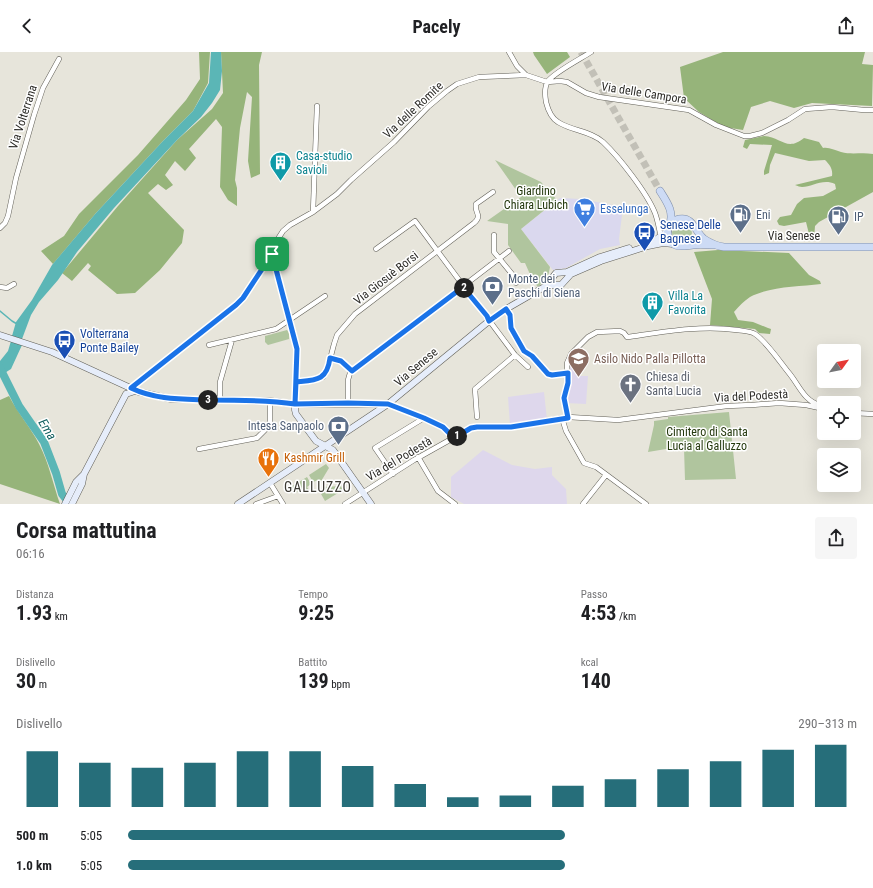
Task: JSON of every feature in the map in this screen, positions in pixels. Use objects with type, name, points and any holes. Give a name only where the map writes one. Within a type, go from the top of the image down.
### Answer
[{"type":"main road","points":[[660,191],[669,206],[672,215],[668,229],[668,238],[673,244]]},
{"type":"main road","points":[[669,206],[692,224],[703,238],[714,245]]},
{"type":"main road","name":"Via Senese","points":[[238,504],[388,404],[489,321],[506,309],[546,286],[561,285],[571,274],[601,261],[646,246],[661,237],[673,221],[677,219],[686,219],[692,224]]},
{"type":"main road","points":[[686,246],[691,244],[696,233],[692,224]]},
{"type":"main road","name":"Via Senese","points":[[546,286],[556,273],[562,273],[594,259],[616,252],[663,243],[673,244],[678,247],[714,245],[730,247],[873,247]]},
{"type":"main road","points":[[562,273],[565,280]]},
{"type":"main road","points":[[552,277],[552,281],[555,285]]},
{"type":"main road","points":[[1,335],[69,359],[132,392],[139,392],[171,399],[270,401],[295,404],[388,404]]},
{"type":"main road","points":[[65,504],[84,474],[126,389]]},
{"type":"main road","points":[[295,404],[294,410],[296,414],[313,438],[333,450],[371,504]]},
{"type":"main road","points":[[72,504],[79,483]]},
{"type":"street","points":[[509,52],[517,66],[526,75]]},
{"type":"street","points":[[591,52],[553,76],[547,82],[545,87],[545,96],[548,109],[552,117],[558,122],[595,136],[614,154],[646,197],[655,213],[661,237]]},
{"type":"street","name":"Via Volterrana","points":[[0,228],[5,223],[8,216],[18,171],[43,88],[59,59]]},
{"type":"street","name":"Via delle Romite","points":[[126,389],[236,305],[243,298],[272,254],[274,245],[283,231],[337,194],[394,142],[428,107],[447,91],[457,84],[479,77],[526,75],[547,82]]},
{"type":"street","name":"Via delle Campora","points":[[547,82],[560,80],[567,82],[586,93],[599,98],[689,110],[716,125],[744,136],[762,133],[788,120],[805,109],[832,107],[873,110]]},
{"type":"street","points":[[312,212],[317,106]]},
{"type":"street","name":"Via Giosuè Borsi","points":[[296,382],[311,381],[323,377],[327,371],[337,335],[355,314],[477,220],[478,216],[475,208],[476,204],[493,192]]},
{"type":"street","points":[[376,249],[415,221],[515,355],[528,367]]},
{"type":"street","points":[[494,235],[494,252],[512,274],[516,283]]},
{"type":"street","points":[[348,403],[348,380],[352,371],[509,251]]},
{"type":"street","points":[[272,254],[297,349],[295,404]]},
{"type":"street","points":[[0,288],[8,288],[14,284]]},
{"type":"street","points":[[209,345],[276,329],[325,296]]},
{"type":"street","points":[[506,309],[510,315],[511,328],[524,351],[532,356],[548,374],[568,373]]},
{"type":"street","points":[[568,418],[564,398],[568,383],[567,363],[570,356],[588,337],[603,330],[620,330],[627,337],[701,328],[731,329],[753,333],[792,376],[806,397],[817,405]]},
{"type":"street","points":[[220,400],[220,382],[232,340]]},
{"type":"street","points":[[477,417],[475,389],[515,355]]},
{"type":"street","points":[[330,358],[341,361],[352,371]]},
{"type":"street","points":[[199,449],[260,437],[270,423],[270,401]]},
{"type":"street","name":"Via del Podestà","points":[[345,504],[418,457],[471,428],[511,427],[562,418],[618,420],[727,406],[779,403],[817,407]]},
{"type":"street","points":[[388,404],[443,427],[454,438]]},
{"type":"street","points":[[861,414],[873,414]]},
{"type":"street","points":[[393,474],[375,448],[424,418]]},
{"type":"street","points":[[562,418],[566,431],[584,463],[596,467],[646,504]]},
{"type":"street","points":[[418,457],[438,491],[454,504]]},
{"type":"street","points":[[583,504],[606,475]]},
{"type":"street","points":[[270,483],[283,504]]},
{"type":"street","points":[[256,504],[278,496]]},
{"type":"shaded area","points":[[560,198],[581,199],[623,207],[619,239],[620,245],[600,249],[566,268],[553,270],[521,229]]},
{"type":"shaded area","name":"Asilo Nido Palla Pillotta","points":[[575,352],[577,354],[577,376],[588,376],[586,404],[566,403],[569,363]]},
{"type":"shaded area","points":[[544,392],[547,420],[510,425],[508,397]]},
{"type":"shaded area","points":[[483,450],[512,465],[535,469],[552,467],[552,475],[566,489],[567,504],[464,504],[451,497],[451,477]]},
{"type":"green space","points":[[199,52],[210,52],[208,83],[193,111],[96,213],[53,264],[41,251],[64,236],[79,214],[138,155],[186,100],[200,79]]},
{"type":"green space","points":[[221,52],[262,52],[259,65],[260,174],[251,178],[248,161],[252,97],[247,92],[240,128],[235,180],[237,188],[237,206],[228,200],[220,187],[222,127],[216,119],[189,149],[196,158],[185,171],[175,161],[165,175],[173,185],[166,190],[158,184],[148,193],[184,230],[182,243],[160,270],[135,293],[117,294],[88,270],[91,266],[88,263],[72,281],[62,273],[118,206],[177,140],[212,109],[223,93]]},
{"type":"green space","points":[[533,52],[567,52],[570,57],[547,74]]},
{"type":"green space","points":[[723,52],[865,52],[862,64],[873,65],[872,106],[812,103],[794,108],[770,101],[751,107],[743,130],[724,127],[699,112],[684,98],[680,67]]},
{"type":"green space","points":[[764,136],[788,144],[793,144],[804,138],[819,142],[823,148],[829,148],[845,153],[873,154],[873,192],[819,222],[815,226],[814,239],[810,238],[806,222],[784,226],[779,225],[777,221],[780,217],[791,215],[797,204],[804,198],[823,196],[836,189],[835,184],[831,182],[822,182],[806,187],[795,185],[832,176],[831,167],[825,160],[809,161],[775,153],[770,165],[769,173],[764,175],[772,145],[750,144],[747,149],[743,147],[745,140]]},
{"type":"green space","name":"Giardino Chiara Lubich","points":[[495,160],[541,182],[557,200],[521,229],[550,267],[548,277],[538,287],[533,281],[525,263],[521,263],[508,245],[508,224],[487,221],[521,197]]},
{"type":"green space","points":[[678,223],[686,223],[692,229],[692,237],[686,243],[678,243],[672,237],[672,229]]},
{"type":"green space","points":[[718,250],[789,253],[809,275],[820,281],[821,284],[776,289],[758,293],[750,297],[734,312],[738,320],[753,322],[771,329],[770,334],[759,333],[755,329],[710,325],[712,299],[694,252]]},
{"type":"green space","points":[[287,330],[289,333],[289,339],[268,345],[265,342],[265,336]]},
{"type":"green space","points":[[9,396],[36,438],[48,466],[60,504],[0,484],[0,400]]},
{"type":"green space","name":"Cimitero di Santa Lucia al Galluzzo","points":[[729,412],[736,479],[685,480],[684,448],[672,448],[648,452],[654,421],[668,419],[668,417]]},
{"type":"green space","points":[[326,464],[329,468],[320,483],[318,480],[313,482],[309,475]]},
{"type":"green space","points":[[307,477],[311,484],[307,487],[309,490],[292,492],[289,488]]},
{"type":"green space","points":[[341,486],[343,490],[325,501],[321,494],[325,491],[323,487]]},
{"type":"water","points":[[211,52],[221,52],[222,71],[220,90],[212,103],[201,117],[177,140],[114,208],[77,252],[58,280],[39,302],[31,315],[22,339],[12,336],[16,322],[32,300],[52,265],[96,213],[193,111],[209,83]]},
{"type":"water","points":[[11,341],[22,345],[11,369],[0,376],[0,361],[8,351]]},
{"type":"waterway","points":[[0,311],[17,324]]},
{"type":"waterway","name":"Ema","points":[[0,368],[19,406],[44,442],[62,494],[70,504]]},
{"type":"tunnel","points":[[581,52],[660,191]]},
{"type":"place","name":"Casa-studio Savioli","points":[[280,182]]},
{"type":"place","name":"Esselunga","points":[[585,228]]},
{"type":"place","name":"Eni","points":[[741,234]]},
{"type":"place","name":"IP","points":[[839,236]]},
{"type":"place","name":"Senese Delle Bagnese","points":[[644,252]]},
{"type":"place","name":"Monte dei Paschi di Siena","points":[[493,306]]},
{"type":"place","name":"Villa La Favorita","points":[[653,322]]},
{"type":"place","name":"Volterrana Ponte Bailey","points":[[65,360]]},
{"type":"place","name":"Asilo Nido Palla Pillotta","points":[[579,378]]},
{"type":"place","name":"Chiesa di Santa Lucia","points":[[631,404]]},
{"type":"place","name":"Intesa Sanpaolo","points":[[339,446]]},
{"type":"place","name":"Kashmir Grill","points":[[268,478]]},
{"type":"district","name":"GALLUZZO","points":[[318,487]]},
{"type":"route","points":[[272,254],[243,298],[236,305],[131,388],[152,396],[171,399],[270,401],[295,404],[296,382],[311,381],[323,377],[327,371],[330,358],[344,362],[352,371],[463,287],[487,316],[489,321],[506,309],[510,315],[511,328],[524,351],[532,356],[544,371],[552,375],[568,373],[569,378],[564,398],[568,418],[521,426],[471,428],[465,430],[454,438],[443,427],[388,404],[295,404],[296,341],[272,254]]}]
